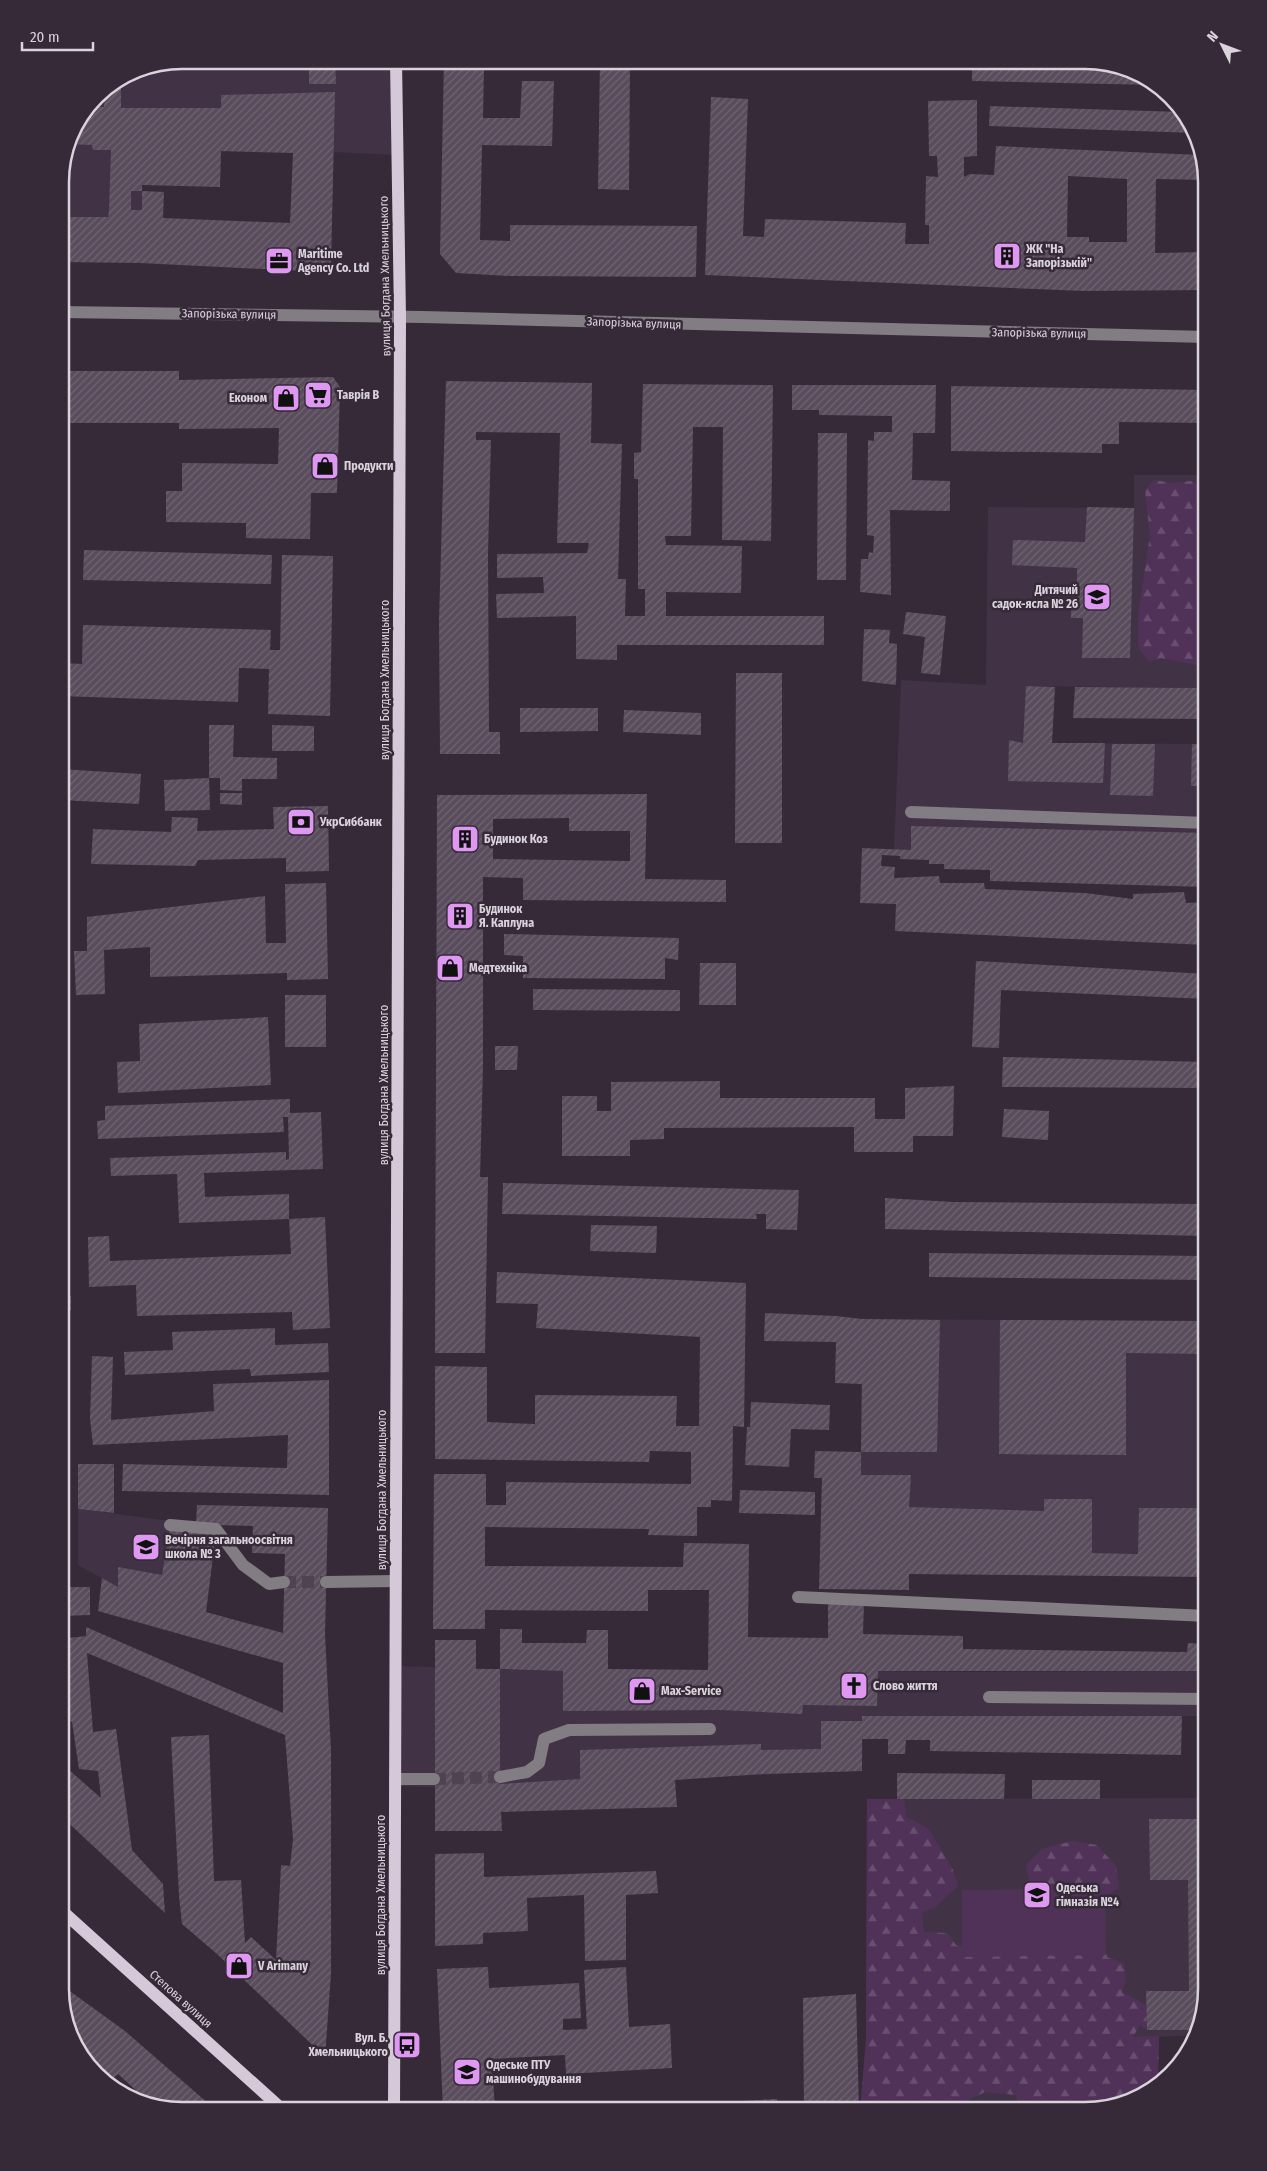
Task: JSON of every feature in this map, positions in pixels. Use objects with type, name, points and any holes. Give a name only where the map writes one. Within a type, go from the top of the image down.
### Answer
[{"type":"main road","name":"вулиця Богдана Хмельницького","points":[[394,2102],[400,317],[396,69]]},
{"type":"main road","name":"Степова вулиця","points":[[69,1917],[274,2102]]},
{"type":"street","name":"Запорізька вулиця","points":[[69,312],[400,317],[1198,337]]},
{"type":"street","points":[[911,812],[1198,823]]},
{"type":"street","points":[[170,1525],[216,1529],[243,1565],[269,1584],[284,1582]]},
{"type":"street","points":[[326,1582],[395,1581]]},
{"type":"street","points":[[798,1597],[1198,1616]]},
{"type":"street","points":[[989,1697],[1198,1699]]},
{"type":"street","points":[[500,1777],[527,1772],[539,1763],[544,1739],[569,1730],[710,1729]]},
{"type":"street","points":[[395,1779],[434,1779]]},
{"type":"shaded area","points":[[174,69],[393,69],[395,155],[335,152],[143,151],[142,210],[109,210],[108,217],[69,217],[69,174],[71,160],[77,138],[92,113],[113,92],[138,77]]},
{"type":"shaded area","points":[[1134,475],[1198,475],[1198,688],[1027,686],[1024,743],[1198,744],[1198,855],[894,850],[901,680],[986,685],[988,507],[1134,508]]},
{"type":"shaded area","points":[[862,1319],[1198,1321],[1198,1554],[860,1552]]},
{"type":"shaded area","name":"Вечірня загальноосвітня школа № 3","points":[[78,1509],[171,1521],[206,1612],[118,1587],[78,1565]]},
{"type":"shaded area","points":[[397,1666],[563,1671],[608,1669],[962,1672],[1198,1671],[1198,1716],[863,1716],[862,1771],[434,1787],[397,1786]]},
{"type":"shaded area","name":"Одеська гімназія №4","points":[[1198,1798],[1198,1997],[1196,2011],[1188,2035],[1159,2037],[1158,2075],[1135,2091],[1107,2100],[1093,2102],[861,2102],[866,2039],[867,1799]]},
{"type":"green space","points":[[1154,480],[1173,483],[1191,481],[1198,484],[1198,665],[1161,658],[1149,662],[1138,647],[1138,616],[1150,535],[1145,490]]},
{"type":"green space","points":[[867,1799],[904,1799],[906,1817],[928,1828],[953,1870],[958,1886],[934,1908],[922,1912],[924,1932],[947,1933],[956,1945],[969,1950],[1104,1943],[1107,1957],[1124,1963],[1126,1980],[1122,1992],[1146,2005],[1147,2030],[1140,2025],[1133,2037],[1159,2036],[1158,2075],[1135,2091],[1107,2100],[1093,2102],[1018,2102],[1016,2095],[985,2092],[964,2102],[861,2102],[866,2039]]},
{"type":"green space","points":[[1072,1841],[1097,1845],[1116,1866],[1119,1888],[1100,1900],[1090,1901],[1065,1883],[1049,1888],[1030,1884],[1026,1865],[1042,1849]]},
{"type":"green space","points":[[1105,1888],[1106,1955],[962,1957],[962,1890]]},
{"type":"building","points":[[309,69],[335,69],[336,84],[309,84]]},
{"type":"building","points":[[444,69],[484,69],[483,118],[520,118],[522,81],[554,81],[552,146],[482,145],[480,240],[510,241],[510,225],[697,226],[696,277],[509,276],[456,273],[440,254]]},
{"type":"building","points":[[600,69],[630,69],[629,190],[598,189]]},
{"type":"building","points":[[972,69],[1093,69],[1122,75],[1143,85],[972,81]]},
{"type":"building","points":[[121,87],[121,108],[221,108],[221,95],[335,92],[331,266],[324,272],[140,263],[69,262],[69,217],[108,217],[111,150],[93,150],[92,145],[75,144],[80,132],[92,113],[97,107],[104,107],[104,100]],"holes":[[[221,151],[293,153],[290,223],[163,218],[164,192],[142,191],[142,185],[220,187]],[[131,191],[142,191],[142,210],[131,210]]]},
{"type":"building","points":[[711,97],[748,99],[743,236],[764,237],[765,219],[906,223],[905,244],[929,244],[929,225],[925,225],[926,176],[938,177],[937,156],[929,156],[928,101],[977,100],[977,156],[964,157],[964,177],[970,174],[994,175],[996,146],[1195,155],[1198,180],[1156,179],[1155,253],[1198,252],[1198,290],[1084,291],[705,275]],"holes":[[[1068,176],[1127,179],[1127,242],[1089,242],[1089,237],[1067,237]]]},
{"type":"building","points":[[990,106],[1174,112],[1187,133],[989,126]]},
{"type":"building","points":[[69,371],[179,371],[179,380],[333,377],[340,387],[337,493],[311,493],[310,539],[246,538],[246,523],[166,522],[166,491],[182,491],[182,463],[278,464],[279,428],[179,429],[179,423],[69,423]]},
{"type":"building","points":[[446,381],[592,383],[591,443],[622,444],[618,579],[626,579],[625,616],[645,616],[645,589],[638,589],[638,479],[634,479],[634,453],[641,452],[643,384],[773,385],[771,541],[722,540],[723,427],[693,427],[691,536],[665,536],[666,545],[742,546],[741,593],[666,592],[666,616],[824,616],[824,645],[617,645],[617,660],[576,659],[576,616],[497,618],[496,594],[544,593],[543,577],[497,578],[497,554],[587,553],[589,543],[557,543],[560,433],[476,432],[476,440],[491,440],[488,553],[489,732],[500,732],[500,754],[440,754],[439,620]]},
{"type":"building","points":[[792,385],[936,385],[935,433],[913,433],[912,480],[950,481],[950,511],[890,510],[891,595],[860,592],[861,559],[868,559],[869,552],[873,553],[874,536],[867,535],[868,440],[874,441],[874,432],[892,432],[892,416],[819,415],[819,410],[792,410]]},
{"type":"building","points":[[951,386],[1198,390],[1198,423],[1119,422],[1119,444],[1102,444],[1102,453],[951,451]]},
{"type":"building","points":[[818,433],[847,433],[846,580],[817,580]]},
{"type":"building","points":[[1087,507],[1134,508],[1130,658],[1082,658],[1083,618],[1071,618],[1071,604],[1077,604],[1077,568],[1012,565],[1013,540],[1085,542]]},
{"type":"building","points":[[84,550],[272,555],[271,584],[83,580]]},
{"type":"building","points":[[282,555],[333,556],[330,716],[268,714],[269,669],[239,668],[238,702],[69,696],[69,663],[82,664],[83,625],[271,630],[270,650],[280,650]]},
{"type":"building","points":[[906,612],[946,616],[940,675],[921,673],[925,637],[903,634]]},
{"type":"building","points":[[864,629],[890,630],[889,643],[897,644],[896,685],[862,681]]},
{"type":"building","points":[[736,673],[782,673],[782,843],[735,843]]},
{"type":"building","points":[[1026,686],[1055,687],[1052,743],[1105,743],[1103,783],[1008,781],[1009,740],[1023,743]]},
{"type":"building","points":[[1075,687],[1198,688],[1198,719],[1073,718]]},
{"type":"building","points":[[520,708],[598,708],[598,731],[520,732]]},
{"type":"building","points":[[624,710],[701,713],[701,735],[623,732]]},
{"type":"building","points":[[209,725],[234,725],[233,757],[277,758],[277,779],[242,779],[242,791],[220,790],[220,778],[209,778]]},
{"type":"building","points":[[272,725],[314,726],[314,751],[272,751]]},
{"type":"building","points":[[1112,744],[1155,744],[1153,796],[1110,795]]},
{"type":"building","points":[[1192,744],[1198,744],[1198,786],[1191,786]]},
{"type":"building","points":[[69,770],[141,774],[139,804],[69,800]]},
{"type":"building","points":[[209,778],[210,810],[165,811],[164,780]]},
{"type":"building","points":[[220,793],[242,793],[242,805],[220,804]]},
{"type":"building","points":[[647,794],[645,879],[726,880],[726,902],[523,900],[523,878],[483,877],[483,1066],[480,1177],[488,1177],[485,1353],[435,1353],[437,795]],"holes":[[[569,818],[569,831],[630,831],[630,861],[493,859],[493,819]]]},
{"type":"building","points":[[328,806],[329,871],[286,872],[286,858],[198,860],[195,866],[91,864],[93,829],[171,832],[172,817],[198,818],[197,831],[274,829],[273,807]]},
{"type":"building","points":[[911,826],[1198,833],[1198,887],[990,881],[990,870],[944,869],[944,864],[929,864],[929,860],[900,859],[900,856],[882,855],[881,866],[895,867],[894,878],[939,876],[940,883],[984,883],[985,889],[1085,893],[1133,899],[1133,894],[1184,892],[1186,903],[1198,902],[1198,945],[895,931],[896,904],[860,903],[862,848],[911,850]]},
{"type":"building","points":[[326,883],[328,979],[287,980],[287,973],[150,977],[150,947],[104,950],[105,994],[76,995],[74,951],[87,951],[87,917],[265,896],[266,943],[286,943],[285,884]]},
{"type":"building","points":[[504,934],[679,938],[678,960],[665,958],[665,979],[523,978],[523,956],[504,955]]},
{"type":"building","points":[[976,961],[1198,973],[1198,999],[1001,990],[999,1048],[972,1047]]},
{"type":"building","points":[[700,963],[736,963],[736,1005],[699,1005]]},
{"type":"building","points":[[533,989],[680,990],[680,1011],[533,1010]]},
{"type":"building","points":[[285,995],[326,995],[326,1047],[285,1047]]},
{"type":"building","points":[[268,1017],[271,1085],[118,1093],[117,1062],[140,1061],[139,1024]]},
{"type":"building","points":[[495,1046],[518,1046],[517,1070],[495,1070]]},
{"type":"building","points":[[1003,1057],[1198,1062],[1198,1088],[1002,1087]]},
{"type":"building","points":[[720,1081],[720,1098],[875,1098],[875,1119],[905,1119],[905,1088],[954,1086],[953,1136],[913,1136],[913,1152],[854,1152],[854,1127],[664,1128],[664,1139],[630,1140],[630,1156],[562,1156],[562,1096],[597,1096],[597,1111],[611,1111],[611,1082]]},
{"type":"building","points":[[290,1099],[290,1113],[321,1112],[323,1169],[204,1173],[205,1197],[289,1194],[289,1219],[179,1223],[177,1174],[111,1176],[110,1158],[286,1152],[286,1160],[289,1159],[288,1117],[283,1117],[284,1132],[98,1139],[97,1121],[105,1120],[105,1106]]},
{"type":"building","points":[[1004,1109],[1049,1111],[1048,1140],[1002,1137]]},
{"type":"building","points":[[503,1183],[799,1190],[797,1230],[766,1229],[766,1214],[756,1214],[757,1219],[502,1214]]},
{"type":"building","points":[[885,1198],[953,1202],[1198,1204],[1198,1236],[885,1229]]},
{"type":"building","points":[[325,1217],[330,1328],[293,1330],[292,1312],[137,1316],[136,1285],[89,1287],[88,1237],[109,1236],[110,1261],[291,1254],[289,1219]]},
{"type":"building","points":[[591,1225],[657,1226],[656,1253],[590,1251]]},
{"type":"building","points":[[929,1253],[1198,1256],[1198,1280],[929,1277]]},
{"type":"building","points":[[497,1272],[746,1283],[744,1427],[733,1426],[732,1501],[711,1500],[711,1507],[697,1507],[697,1536],[648,1535],[649,1529],[485,1527],[485,1566],[683,1567],[684,1543],[749,1544],[748,1637],[828,1638],[828,1602],[864,1603],[863,1634],[963,1636],[963,1649],[1187,1652],[1188,1643],[1198,1644],[1198,1671],[878,1671],[877,1706],[803,1705],[802,1714],[721,1710],[563,1711],[563,1671],[500,1669],[500,1629],[522,1629],[522,1643],[586,1643],[587,1630],[608,1630],[608,1669],[708,1670],[709,1590],[648,1590],[648,1611],[485,1610],[485,1629],[433,1629],[434,1474],[486,1474],[486,1505],[506,1505],[506,1482],[691,1484],[691,1452],[650,1451],[649,1462],[435,1459],[435,1366],[487,1367],[487,1422],[535,1424],[535,1395],[677,1396],[676,1426],[699,1426],[700,1337],[536,1328],[538,1304],[496,1303]]},
{"type":"building","points":[[69,1296],[71,1296],[71,1310],[69,1310]]},
{"type":"building","points":[[765,1313],[862,1319],[940,1320],[937,1452],[861,1452],[862,1384],[835,1383],[836,1342],[764,1341]]},
{"type":"building","points":[[1000,1320],[1198,1321],[1198,1354],[1126,1353],[1126,1455],[999,1454]]},
{"type":"building","points":[[275,1328],[275,1345],[328,1343],[329,1372],[251,1376],[250,1369],[125,1375],[124,1352],[173,1350],[172,1332]]},
{"type":"building","points":[[92,1356],[113,1357],[111,1420],[214,1411],[213,1384],[329,1380],[329,1495],[122,1491],[123,1464],[287,1468],[288,1435],[93,1445],[90,1419]]},
{"type":"building","points":[[751,1402],[830,1405],[829,1430],[791,1429],[789,1467],[745,1465],[747,1427],[750,1427]]},
{"type":"building","points":[[815,1451],[861,1452],[861,1475],[911,1475],[909,1507],[1044,1511],[1044,1499],[1092,1499],[1092,1553],[1138,1554],[1139,1508],[1198,1508],[1198,1577],[909,1574],[909,1590],[819,1589],[822,1478],[814,1478]]},
{"type":"building","points":[[78,1464],[114,1464],[114,1513],[78,1509]]},
{"type":"building","points":[[740,1490],[815,1492],[815,1515],[739,1513]]},
{"type":"building","points":[[197,1505],[328,1508],[325,1634],[331,1751],[331,1974],[325,2057],[217,1954],[182,1924],[171,1737],[209,1735],[214,1881],[241,1880],[245,1943],[251,1937],[276,1960],[281,1865],[290,1866],[293,1839],[285,1735],[87,1653],[93,1732],[116,1729],[132,1850],[163,1884],[165,1913],[69,1823],[69,1770],[101,1798],[98,1771],[79,1769],[72,1722],[69,1720],[69,1638],[86,1636],[86,1627],[283,1713],[283,1663],[98,1611],[102,1578],[118,1587],[118,1567],[162,1575],[171,1521],[196,1523]],"holes":[[[217,1525],[253,1526],[252,1553],[285,1554],[283,1633],[206,1612]]]},
{"type":"building","points":[[69,1587],[90,1587],[90,1615],[69,1616]]},
{"type":"building","points":[[435,1640],[476,1640],[476,1669],[500,1669],[500,1784],[580,1779],[580,1750],[761,1744],[761,1750],[821,1749],[821,1721],[862,1721],[862,1716],[1182,1716],[1181,1755],[930,1751],[930,1740],[906,1740],[905,1754],[888,1754],[888,1739],[862,1739],[862,1771],[762,1774],[675,1780],[677,1807],[501,1812],[502,1831],[435,1831]]},
{"type":"building","points":[[897,1773],[1005,1774],[1004,1799],[897,1799]]},
{"type":"building","points":[[1032,1780],[1100,1780],[1100,1799],[1032,1799]]},
{"type":"building","points":[[1149,1819],[1198,1819],[1198,1997],[1190,2030],[1147,2030],[1146,1991],[1189,1991],[1188,1880],[1150,1880]]},
{"type":"building","points":[[484,1853],[484,1877],[656,1871],[658,1893],[626,1895],[626,1960],[585,1961],[584,1895],[527,1898],[528,1931],[483,1933],[483,1944],[435,1946],[435,1854]]},
{"type":"building","points":[[488,1967],[489,1988],[579,1983],[581,2018],[563,2019],[563,2030],[587,2029],[584,1970],[626,1967],[629,2027],[670,2024],[672,2068],[566,2074],[565,2055],[492,2059],[494,2102],[443,2102],[437,1969]]},
{"type":"building","points":[[69,1991],[125,2031],[207,2102],[174,2102],[145,2096],[140,2094],[118,2074],[113,2078],[107,2074],[97,2064],[80,2039],[71,2011]]},
{"type":"building","points":[[856,1994],[859,2102],[804,2102],[803,1998]]},
{"type":"building","points":[[411,2040],[417,2040],[416,2052],[411,2051]]},
{"type":"building","points":[[777,2099],[777,2102],[722,2102]]},
{"type":"tunnel","points":[[284,1582],[326,1582]]},
{"type":"tunnel","points":[[434,1779],[500,1777]]},
{"type":"place","name":"ЖК \"На Запорізькій\"","points":[[1007,256]]},
{"type":"place","name":"Maritime Agency Co. Ltd","points":[[279,261]]},
{"type":"place","name":"Таврія В","points":[[318,395]]},
{"type":"place","name":"Економ","points":[[286,398]]},
{"type":"place","name":"Продукти","points":[[325,466]]},
{"type":"place","name":"Дитячий садок-ясла № 26","points":[[1097,597]]},
{"type":"place","name":"УкрСиббанк","points":[[301,822]]},
{"type":"place","name":"Будинок Коз","points":[[465,839]]},
{"type":"place","name":"Будинок Я. Каплуна","points":[[460,916]]},
{"type":"place","name":"Медтехніка","points":[[450,968]]},
{"type":"place","name":"Вечірня загальноосвітня школа № 3","points":[[146,1547]]},
{"type":"place","name":"Слово життя","points":[[854,1686]]},
{"type":"place","name":"Max-Service","points":[[642,1691]]},
{"type":"place","name":"Одеська гімназія №4","points":[[1037,1895]]},
{"type":"place","name":"V Arimany","points":[[239,1966]]},
{"type":"place","name":"Вул. Б. Хмельницького","points":[[407,2045]]},
{"type":"place","name":"Одеське ПТУ машинобудування","points":[[467,2072]]}]
